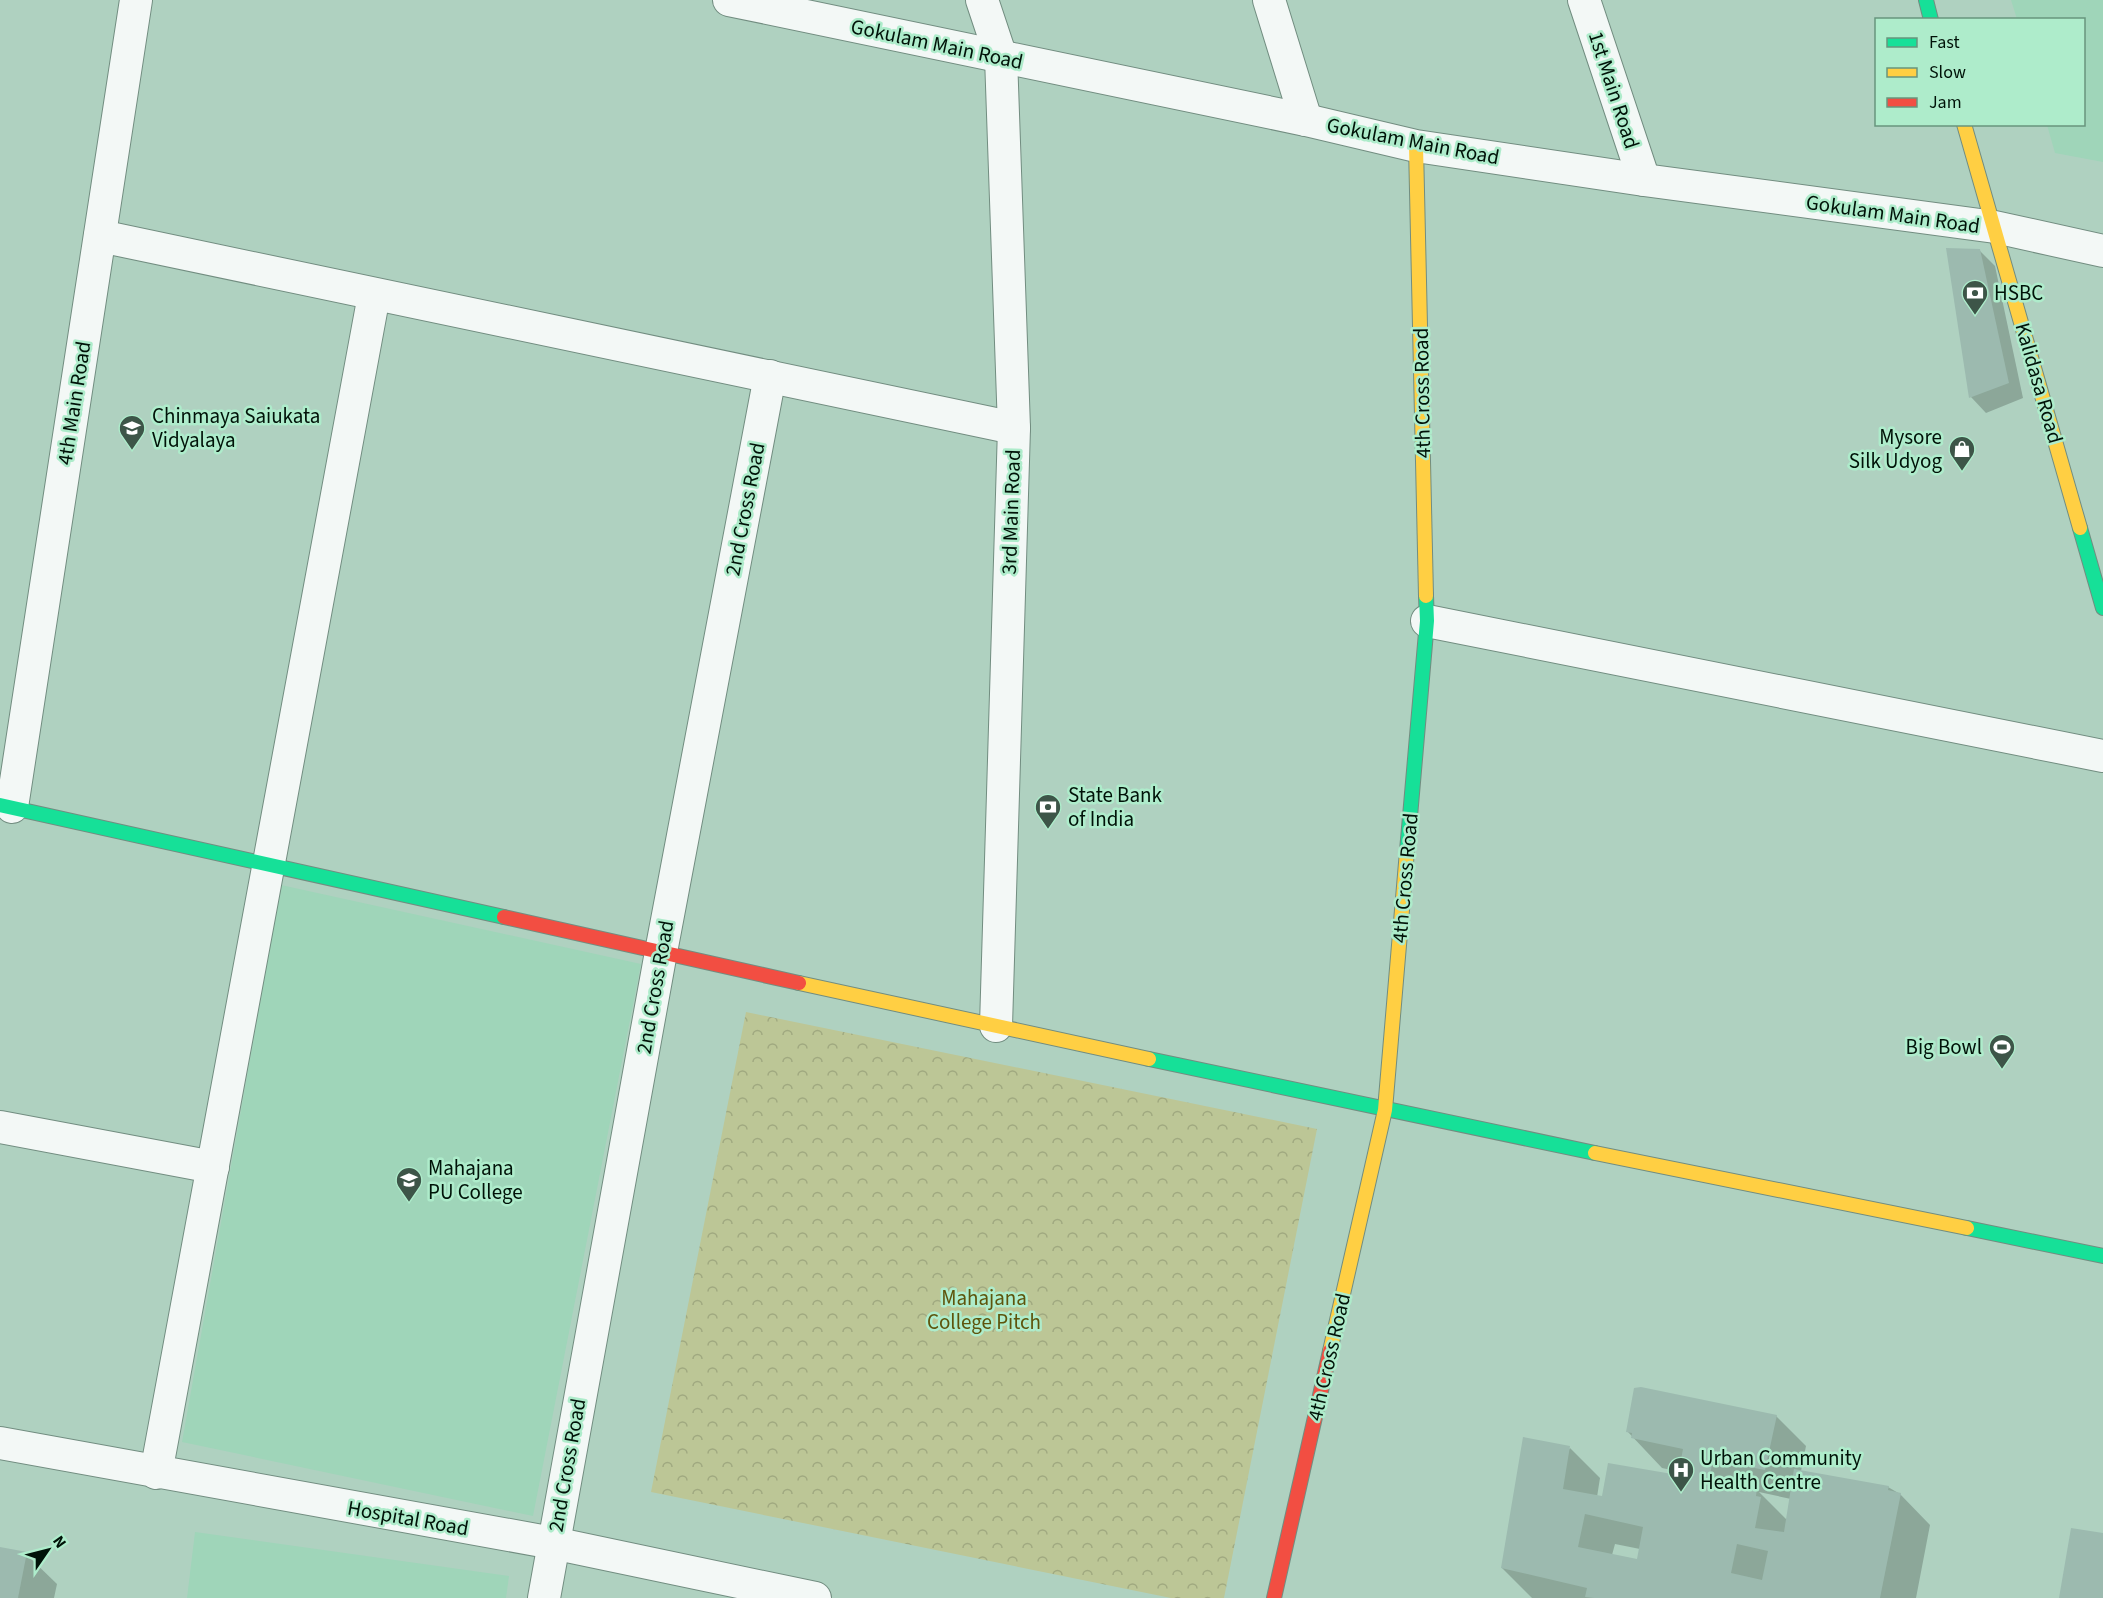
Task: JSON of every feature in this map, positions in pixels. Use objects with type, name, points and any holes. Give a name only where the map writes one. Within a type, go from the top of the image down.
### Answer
[{"type":"street","name":"4th Main Road","points":[[6,806],[100,236],[136,0]]},
{"type":"street","name":"Gokulam Main Road","points":[[729,0],[1306,120],[1416,147],[1995,227],[2103,251]]},
{"type":"street","name":"3rd Main Road","points":[[982,0],[1001,57],[1014,428],[996,1026]]},
{"type":"street","points":[[1269,0],[1306,120]]},
{"type":"street","name":"1st Main Road","points":[[1584,0],[1644,180]]},
{"type":"street","points":[[1926,0],[1931,18]]},
{"type":"street","name":"Kalidasa Road","points":[[1965,126],[2103,608]]},
{"type":"street","name":"4th Cross Road","points":[[1274,1598],[1385,1110],[1427,621],[1416,147]]},
{"type":"street","points":[[100,236],[1014,428]]},
{"type":"street","points":[[156,1473],[374,295]]},
{"type":"street","name":"2nd Cross Road","points":[[544,1598],[661,952],[770,376]]},
{"type":"street","points":[[1427,621],[2103,756]]},
{"type":"street","points":[[6,806],[1385,1110],[2103,1256]]},
{"type":"street","points":[[0,1127],[213,1167]]},
{"type":"street","name":"Hospital Road","points":[[0,1443],[553,1543],[815,1598]]},
{"type":"shaded area","points":[[2011,0],[2103,0],[2103,162],[2055,153],[2047,126],[2085,126],[2085,18],[2017,18]]},
{"type":"shaded area","name":"Mahajana PU College","points":[[281,885],[641,964],[533,1516],[182,1442]]},
{"type":"shaded area","points":[[195,1532],[509,1576],[506,1598],[187,1598]]},
{"type":"green space","name":"Mahajana College Pitch","points":[[746,1012],[1317,1129],[1224,1598],[1171,1598],[651,1492]]},
{"type":"building","name":"HSBC","points":[[1946,248],[1980,249],[2009,383],[1969,398]]},
{"type":"building","name":"Urban Community Health Centre","points":[[1641,1387],[1777,1415],[1765,1470],[1713,1460],[1709,1479],[1757,1488],[1756,1496],[1761,1497],[1755,1528],[1784,1532],[1794,1469],[1889,1486],[1888,1490],[1901,1493],[1880,1598],[1594,1598],[1585,1597],[1587,1588],[1501,1568],[1523,1437],[1570,1446],[1563,1489],[1602,1496],[1608,1463],[1678,1475],[1683,1449],[1631,1438],[1632,1433],[1626,1432],[1634,1388]],"holes":[[[1585,1514],[1643,1527],[1637,1559],[1578,1547]],[[1737,1544],[1768,1551],[1762,1580],[1731,1573]]]},
{"type":"building","points":[[2071,1528],[2103,1533],[2103,1598],[2059,1598]]},
{"type":"building","points":[[0,1547],[27,1552],[18,1598],[0,1598]]},
{"type":"traffic: fast","points":[[1926,0],[1930,18]]},
{"type":"traffic: fast","points":[[2080,528],[2103,608]]},
{"type":"traffic: fast","points":[[1407,851],[1427,621],[1426,596]]},
{"type":"traffic: fast","points":[[0,805],[504,917]]},
{"type":"traffic: fast","points":[[1149,1059],[1595,1153]]},
{"type":"traffic: fast","points":[[1967,1228],[2103,1256]]},
{"type":"traffic: slow","points":[[1965,126],[2080,528]]},
{"type":"traffic: slow","points":[[1416,146],[1426,596]]},
{"type":"traffic: slow","points":[[1330,1351],[1385,1110],[1407,851]]},
{"type":"traffic: slow","points":[[799,983],[1149,1059]]},
{"type":"traffic: slow","points":[[1595,1153],[1967,1228]]},
{"type":"traffic: jam","points":[[504,917],[799,983]]},
{"type":"traffic: jam","points":[[1274,1598],[1330,1351]]},
{"type":"place","name":"HSBC","points":[[1975,316]]},
{"type":"place","name":"Chinmaya Saiukata Vidyalaya","points":[[132,451]]},
{"type":"place","name":"Mysore Silk Udyog","points":[[1962,472]]},
{"type":"place","name":"State Bank of India","points":[[1048,830]]},
{"type":"place","name":"Big Bowl","points":[[2002,1070]]},
{"type":"place","name":"Mahajana PU College","points":[[409,1203]]},
{"type":"place","name":"Urban Community Health Centre","points":[[1681,1493]]}]
